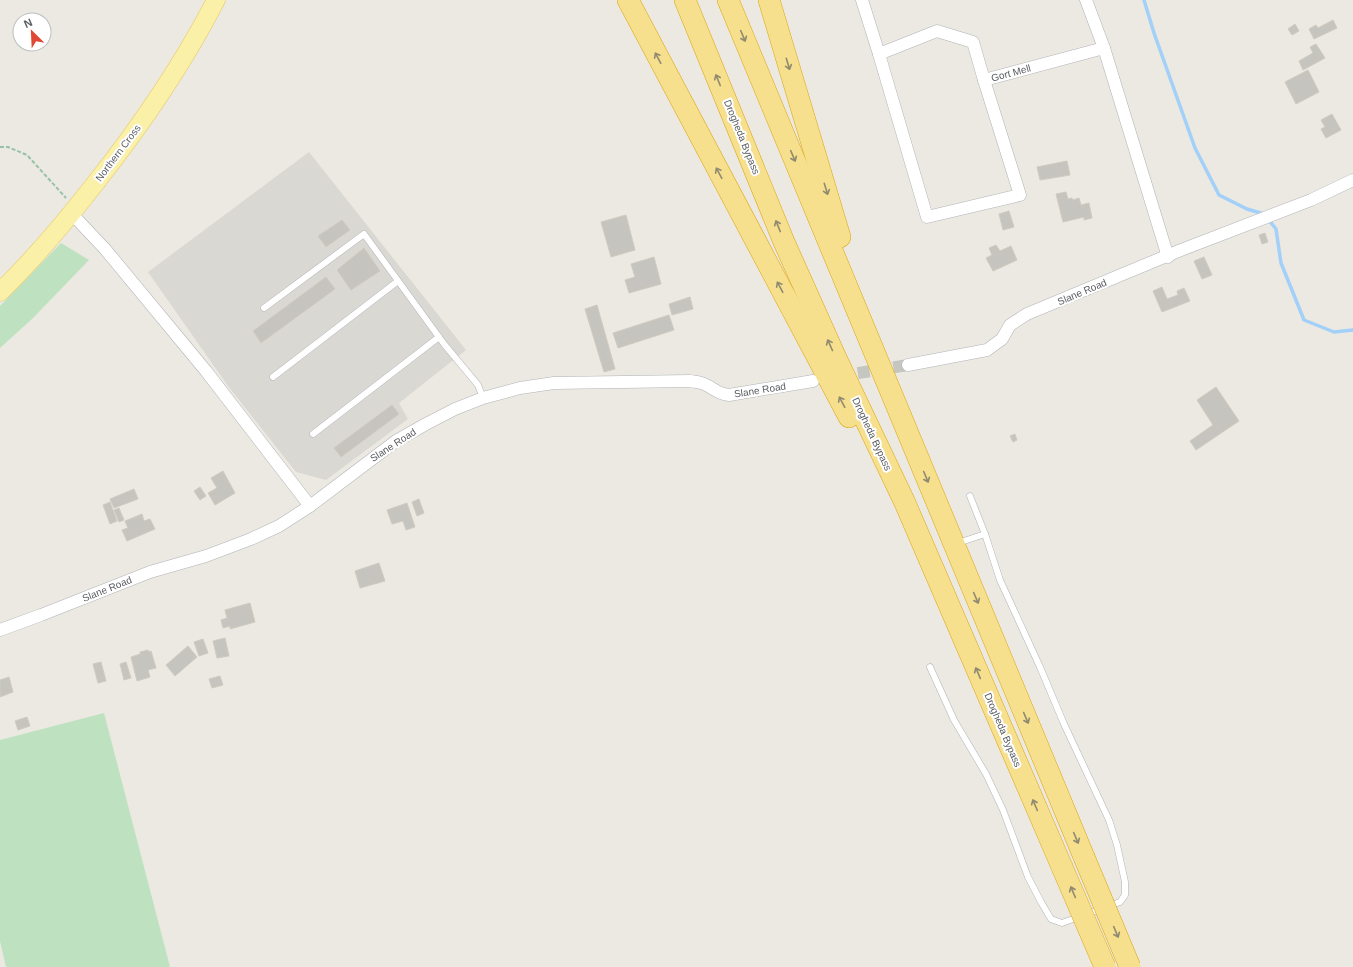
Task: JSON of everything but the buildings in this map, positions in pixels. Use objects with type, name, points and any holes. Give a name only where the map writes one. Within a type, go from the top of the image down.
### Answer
[{"type":"highway","points":[[628,0],[888,490],[928,559]]},
{"type":"highway","name":"Drogheda Bypass","points":[[685,0],[784,242],[836,358],[882,453],[1105,967]]},
{"type":"highway","points":[[728,0],[1130,967]]},
{"type":"highway","points":[[769,0],[838,230],[870,319],[888,362],[912,442]]},
{"type":"main road","name":"Northern Cross","points":[[0,292],[74,211],[128,142],[166,85],[216,0]]},
{"type":"street","points":[[862,0],[927,217],[1020,195],[984,80]]},
{"type":"street","points":[[1086,0],[1104,48],[1168,257]]},
{"type":"street","name":"Gort Mell","points":[[879,54],[937,31],[973,42],[984,80],[1104,48]]},
{"type":"street","name":"Slane Road","points":[[908,365],[987,350],[1002,339],[1010,325],[1026,314],[1311,200],[1353,180]]},
{"type":"street","points":[[74,211],[206,371],[310,506]]},
{"type":"street","name":"Slane Road","points":[[0,630],[150,572],[206,556],[251,539],[279,526],[310,506],[396,441],[438,418],[483,398],[520,388],[554,383],[690,381],[704,384],[713,390],[729,395],[813,381]]},
{"type":"lane","points":[[264,308],[364,234],[439,337],[478,385],[483,398]]},
{"type":"lane","points":[[273,377],[398,281]]},
{"type":"lane","points":[[313,434],[439,337]]},
{"type":"lane","points":[[930,668],[954,720],[986,774],[1004,810],[1028,877],[1051,919],[1062,923],[1120,902],[1125,895],[1125,882],[1118,845],[1109,820],[1064,724],[1040,667],[1000,580],[985,534],[970,496]]},
{"type":"lane","points":[[954,544],[985,534]]},
{"type":"path","points":[[0,147],[8,147],[27,155],[59,191],[74,211]]},
{"type":"shaded area","points":[[309,152],[466,350],[399,403],[408,419],[326,480],[296,472],[228,386],[148,272]]},
{"type":"green space","points":[[61,243],[89,260],[33,318],[0,348],[0,306]]},
{"type":"green space","points":[[104,713],[170,967],[6,967],[0,941],[0,740]]},
{"type":"waterway","points":[[1144,0],[1154,33],[1195,148],[1219,195],[1247,209],[1264,214]]},
{"type":"waterway","points":[[1268,219],[1276,229],[1281,263],[1304,320],[1334,332],[1353,330]]},
{"type":"tunnel","points":[[840,376],[908,365]]}]
